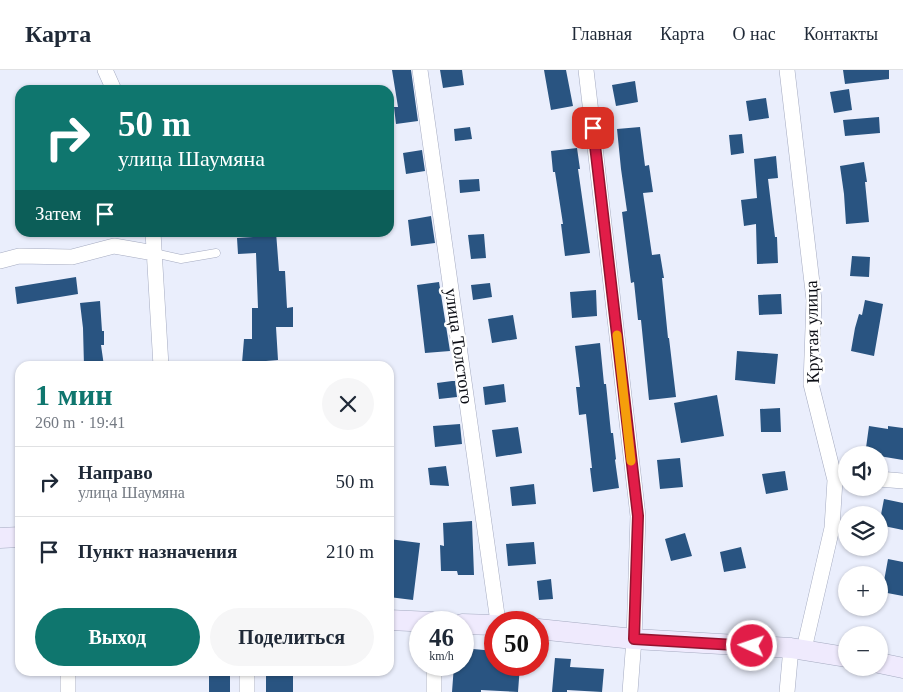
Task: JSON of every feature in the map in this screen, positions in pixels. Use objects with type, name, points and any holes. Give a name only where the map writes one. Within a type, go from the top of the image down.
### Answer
[{"type":"main road","points":[[0,538],[15,537]]},
{"type":"main road","points":[[394,620],[409,621]]},
{"type":"main road","points":[[549,630],[634,639],[798,648],[838,656]]},
{"type":"main road","points":[[888,665],[903,668]]},
{"type":"street","points":[[105,70],[112,85]]},
{"type":"street","name":"улица Толстого","points":[[420,70],[496,611]]},
{"type":"street","points":[[586,70],[638,516],[634,639],[630,692]]},
{"type":"street","name":"Крутая улица","points":[[787,70],[814,300],[811,384],[838,470]]},
{"type":"street","points":[[153,237],[161,361]]},
{"type":"street","points":[[0,261],[18,256],[72,257],[114,246],[154,253]]},
{"type":"street","points":[[888,480],[903,481]]},
{"type":"street","name":"Крутая улица","points":[[787,692],[832,528],[838,496]]},
{"type":"street","points":[[68,676],[68,692]]},
{"type":"street","points":[[247,676],[247,692]]},
{"type":"street","points":[[434,676],[434,692]]},
{"type":"lane","points":[[154,253],[181,260],[216,253]]},
{"type":"building","points":[[392,70],[411,70],[418,121],[396,124],[394,107],[398,107]]},
{"type":"building","points":[[440,70],[462,70],[464,85],[443,88]]},
{"type":"building","points":[[544,70],[566,70],[573,106],[551,110]]},
{"type":"building","points":[[843,70],[889,70],[889,79],[845,84]]},
{"type":"building","points":[[635,81],[638,102],[616,106],[612,85]]},
{"type":"building","points":[[849,89],[852,110],[834,113],[830,92]]},
{"type":"building","points":[[766,98],[769,118],[749,121],[746,101]]},
{"type":"building","points":[[879,117],[880,133],[845,136],[843,120]]},
{"type":"building","points":[[470,127],[472,139],[455,141],[454,129]]},
{"type":"building","points":[[640,127],[645,166],[649,165],[653,192],[643,193],[652,255],[660,254],[664,278],[662,278],[668,338],[676,397],[649,400],[641,320],[638,320],[634,282],[631,283],[622,212],[627,211],[617,129]]},
{"type":"building","points":[[742,134],[744,153],[731,155],[729,135]]},
{"type":"building","points":[[577,148],[580,169],[578,169],[590,253],[565,256],[561,224],[563,224],[551,151]]},
{"type":"building","points":[[422,150],[425,171],[406,174],[403,153]]},
{"type":"building","points":[[776,156],[778,178],[768,179],[775,237],[777,237],[778,263],[757,264],[756,224],[744,226],[741,200],[757,198],[754,159]]},
{"type":"building","points":[[864,162],[869,222],[846,224],[840,166]]},
{"type":"building","points":[[479,179],[480,191],[460,193],[459,180]]},
{"type":"building","points":[[431,216],[435,243],[411,246],[408,220]]},
{"type":"building","points":[[484,234],[486,258],[471,259],[468,235]]},
{"type":"building","points":[[276,237],[279,271],[285,271],[287,308],[293,307],[293,327],[276,327],[278,360],[242,361],[244,339],[252,339],[252,308],[258,308],[256,253],[238,254],[237,238]]},
{"type":"building","points":[[852,256],[870,257],[869,277],[850,276]]},
{"type":"building","points":[[76,277],[78,294],[17,304],[15,287]]},
{"type":"building","points":[[439,282],[450,351],[425,353],[417,285]]},
{"type":"building","points":[[490,283],[492,297],[473,300],[471,285]]},
{"type":"building","points":[[596,290],[597,316],[572,318],[570,292]]},
{"type":"building","points":[[781,294],[782,314],[759,315],[758,295]]},
{"type":"building","points":[[865,300],[883,304],[874,356],[851,351],[855,328],[859,314],[862,315]]},
{"type":"building","points":[[100,301],[102,331],[104,331],[104,345],[101,345],[103,361],[84,361],[80,303]]},
{"type":"building","points":[[513,315],[517,339],[492,343],[488,319]]},
{"type":"building","points":[[600,343],[619,488],[593,492],[586,414],[579,415],[576,387],[580,387],[575,346]]},
{"type":"building","points":[[737,351],[778,354],[775,384],[735,380]]},
{"type":"building","points":[[455,381],[457,397],[439,399],[437,383]]},
{"type":"building","points":[[504,384],[506,402],[485,405],[483,387]]},
{"type":"building","points":[[717,395],[724,436],[681,443],[674,403]]},
{"type":"building","points":[[780,408],[781,432],[761,432],[760,409]]},
{"type":"building","points":[[460,424],[462,444],[435,447],[433,426]]},
{"type":"building","points":[[869,426],[888,429],[888,426],[903,428],[903,460],[888,458],[888,446],[866,446]]},
{"type":"building","points":[[518,427],[522,453],[496,457],[492,430]]},
{"type":"building","points":[[680,458],[683,487],[660,489],[657,460]]},
{"type":"building","points":[[446,466],[449,486],[430,485],[428,468]]},
{"type":"building","points":[[785,471],[788,490],[766,494],[762,474]]},
{"type":"building","points":[[534,484],[536,504],[512,506],[510,487]]},
{"type":"building","points":[[884,499],[903,503],[903,530],[888,527],[888,506],[883,506]]},
{"type":"building","points":[[472,521],[474,575],[458,575],[457,571],[441,571],[440,545],[444,546],[443,523]]},
{"type":"building","points":[[685,533],[692,556],[671,561],[665,539]]},
{"type":"building","points":[[394,540],[420,543],[413,600],[394,598]]},
{"type":"building","points":[[534,542],[536,564],[508,566],[506,544]]},
{"type":"building","points":[[741,547],[746,568],[724,572],[720,552]]},
{"type":"building","points":[[888,559],[903,562],[903,596],[888,593]]},
{"type":"building","points":[[551,579],[553,599],[539,600],[537,581]]},
{"type":"building","points":[[474,649],[484,650],[484,676],[519,676],[518,692],[481,690],[481,692],[452,692],[453,676],[474,676]]},
{"type":"building","points":[[555,658],[571,659],[570,667],[604,669],[602,692],[567,690],[567,692],[552,692]]},
{"type":"building","points":[[209,676],[230,676],[230,692],[209,692]]},
{"type":"building","points":[[266,676],[293,676],[293,692],[266,692]]},
{"type":"slow traffic","points":[[617,335],[631,461]]},
{"type":"route","points":[[593,128],[638,516],[634,639],[752,646]]}]
